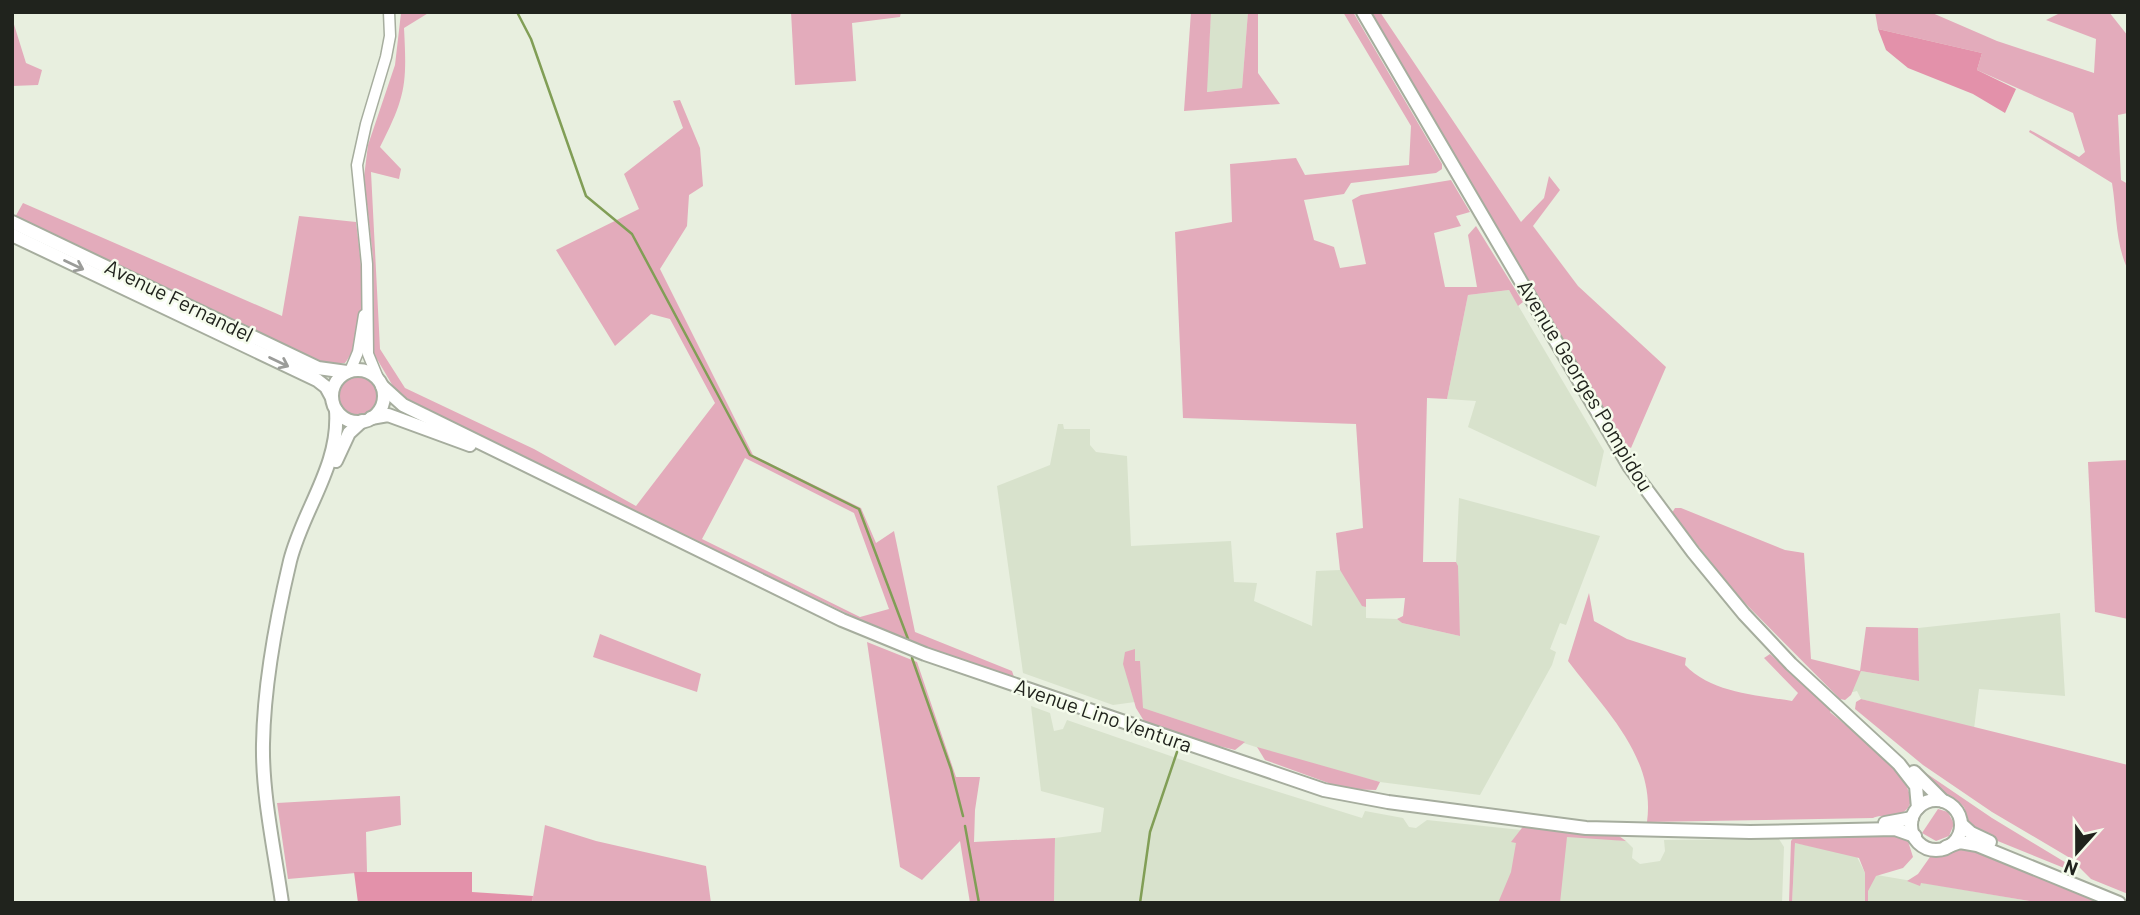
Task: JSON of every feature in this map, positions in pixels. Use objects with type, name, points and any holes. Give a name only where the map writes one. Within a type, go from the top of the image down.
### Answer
[{"type":"main road","name":"Avenue Georges Pompidou","points":[[1363,12],[1629,466],[1693,552],[1744,614],[1791,664],[1907,763],[1930,791],[1943,801]]},
{"type":"main road","name":"Avenue Fernandel","points":[[12,222],[318,368],[349,371]]},
{"type":"main road","name":"Avenue Fernandel","points":[[12,234],[317,380],[326,387],[334,404]]},
{"type":"main road","points":[[282,903],[263,747],[267,686],[291,557],[308,510],[349,433],[381,407],[381,384],[367,372],[349,371],[335,383],[334,404],[338,434],[327,473]]},
{"type":"main road","name":"Avenue Lino Ventura","points":[[381,384],[403,405],[842,620],[925,654],[1293,782],[1377,800],[1586,828],[1895,829],[1915,836]]},
{"type":"main road","points":[[334,404],[348,420],[367,420]]},
{"type":"main road","name":"Avenue Lino Ventura","points":[[367,420],[388,415],[401,418],[529,468]]},
{"type":"main road","name":"Avenue Georges Pompidou","points":[[1856,722],[1909,776],[1917,792],[1915,813]]},
{"type":"main road","points":[[1946,847],[1959,836],[1961,824],[1957,811],[1943,801],[1927,802],[1915,813],[1915,836],[1930,849],[1946,847],[1960,842],[1977,845],[2119,903]]},
{"type":"main road","name":"Avenue Lino Ventura","points":[[1713,830],[1788,824],[1890,823],[1915,813]]},
{"type":"main road","points":[[1961,824],[1976,836],[2128,898]]},
{"type":"street","points":[[381,384],[368,354],[368,294],[357,165],[386,57],[390,36],[389,12]]},
{"type":"street","points":[[349,371],[358,352],[368,294]]},
{"type":"shaded area","points":[[430,12],[404,28],[403,89],[395,115],[380,147],[401,169],[399,179],[371,172],[380,349],[405,388],[534,449],[636,506],[715,403],[670,319],[651,314],[615,346],[556,250],[639,209],[624,174],[683,128],[673,101],[680,100],[700,148],[703,186],[689,195],[687,226],[660,269],[753,455],[861,508],[876,543],[894,531],[915,632],[1012,671],[1014,677],[1010,679],[900,639],[400,398],[374,354],[373,258],[364,177],[368,145],[395,65],[401,13]],"holes":[[[745,458],[854,513],[889,609],[860,617],[702,539]]]},
{"type":"shaded area","points":[[791,12],[901,12],[900,17],[852,23],[856,81],[795,85]]},
{"type":"shaded area","points":[[1191,12],[1211,12],[1207,92],[1242,88],[1248,12],[1258,12],[1258,73],[1280,104],[1184,111]]},
{"type":"shaded area","points":[[1211,12],[1248,12],[1242,88],[1206,92]]},
{"type":"shaded area","points":[[1343,12],[1353,12],[1442,164],[1442,169],[1436,173],[1351,183],[1344,194],[1304,200],[1314,240],[1334,247],[1340,268],[1366,264],[1352,200],[1361,195],[1451,180],[1470,212],[1456,216],[1461,226],[1434,233],[1445,287],[1477,287],[1468,235],[1476,226],[1523,302],[1518,306],[1509,290],[1468,295],[1447,399],[1427,398],[1423,562],[1456,562],[1458,566],[1460,636],[1402,623],[1397,619],[1403,616],[1405,598],[1366,599],[1366,607],[1362,606],[1340,570],[1336,533],[1363,528],[1356,424],[1183,418],[1175,232],[1232,222],[1230,164],[1296,158],[1305,175],[1409,165],[1411,126]]},
{"type":"shaded area","points":[[1371,12],[1380,12],[1521,222],[1544,198],[1549,176],[1560,190],[1533,226],[1578,286],[1666,367],[1631,448],[1624,444]]},
{"type":"shaded area","points":[[1875,12],[1930,12],[1997,41],[2094,73],[2096,39],[2046,20],[2062,12],[2109,12],[2128,36],[2128,113],[2118,115],[2121,180],[2128,184],[2128,270],[2119,239],[2112,183],[2029,132],[2030,130],[2079,157],[2085,152],[2073,113],[1977,70],[1982,53],[1878,29]]},
{"type":"shaded area","points":[[12,18],[26,63],[42,70],[38,85],[12,86]]},
{"type":"shaded area","points":[[1878,29],[1982,53],[1977,70],[2016,89],[2005,113],[1973,94],[1908,68],[1886,50]]},
{"type":"shaded area","points":[[23,203],[282,316],[299,216],[356,222],[362,295],[358,333],[353,349],[345,363],[324,364],[14,219]]},
{"type":"shaded area","points":[[1509,290],[1604,451],[1596,487],[1468,427],[1476,401],[1447,399],[1468,295]]},
{"type":"shaded area","points":[[359,375],[374,381],[380,396],[374,411],[359,417],[344,411],[338,396],[344,381]]},
{"type":"shaded area","points":[[1058,424],[1063,424],[1064,429],[1090,429],[1090,445],[1096,452],[1127,456],[1131,546],[1231,541],[1234,582],[1257,583],[1254,601],[1312,626],[1316,571],[1340,570],[1366,607],[1366,618],[1397,619],[1402,623],[1460,636],[1456,562],[1459,498],[1600,536],[1566,625],[1560,623],[1550,649],[1556,652],[1552,665],[1480,795],[1380,782],[1305,763],[1136,708],[1135,702],[1113,705],[1023,673],[997,486],[1050,465]]},
{"type":"shaded area","points":[[2128,460],[2128,619],[2095,612],[2088,462]]},
{"type":"shaded area","points":[[1675,508],[1681,508],[1785,550],[1804,553],[1811,659],[1860,671],[1866,627],[1918,628],[1919,681],[1861,671],[1851,695],[1845,700],[1840,699],[1738,596],[1672,513]]},
{"type":"shaded area","points":[[1589,593],[1594,621],[1627,639],[1686,658],[1685,665],[1708,682],[1721,687],[1792,701],[1798,693],[1764,658],[1770,654],[1831,710],[1830,712],[1883,757],[1906,786],[1910,799],[1907,809],[1899,814],[1873,818],[1647,822],[1648,798],[1644,776],[1635,755],[1611,716],[1568,661]]},
{"type":"shaded area","points":[[2060,613],[2065,696],[1979,689],[1974,729],[1861,699],[1857,691],[1849,693],[1861,671],[1919,681],[1918,628]]},
{"type":"shaded area","points":[[600,634],[701,674],[697,692],[593,657]]},
{"type":"shaded area","points":[[867,642],[917,662],[956,777],[980,777],[974,842],[1055,838],[1054,903],[970,903],[960,841],[922,880],[900,867]]},
{"type":"shaded area","points":[[1135,649],[1135,661],[1140,661],[1143,708],[1245,742],[1235,750],[1187,738],[1144,721],[1136,708],[1123,664],[1125,652]]},
{"type":"shaded area","points":[[1861,699],[2128,765],[2128,894],[2091,879],[2070,858],[1992,812],[1923,765],[1855,709],[1856,702]]},
{"type":"shaded area","points":[[1031,706],[1050,713],[1054,731],[1063,729],[1067,720],[1231,777],[1362,818],[1365,811],[1403,818],[1409,827],[1416,828],[1427,820],[1626,841],[1633,848],[1632,858],[1640,864],[1660,861],[1665,851],[1664,840],[1779,839],[1784,847],[1782,903],[1054,903],[1055,838],[1101,832],[1104,808],[1041,791]]},
{"type":"shaded area","points":[[1257,747],[1380,782],[1376,790],[1345,789],[1265,760]]},
{"type":"shaded area","points":[[1917,767],[1992,818],[2073,867],[2074,872],[1978,833],[1969,824],[1964,807],[1953,797],[1941,793]]},
{"type":"shaded area","points":[[400,796],[401,825],[366,832],[367,872],[288,879],[277,803]]},
{"type":"shaded area","points":[[1938,809],[1948,812],[1954,824],[1949,836],[1936,841],[1922,833]]},
{"type":"shaded area","points":[[1525,824],[1619,836],[1626,841],[1567,837],[1560,903],[1498,903],[1511,872],[1516,843],[1511,842]]},
{"type":"shaded area","points":[[545,825],[596,841],[706,866],[711,903],[532,903]]},
{"type":"shaded area","points":[[1896,833],[1907,838],[1913,857],[1903,868],[1876,876],[1868,891],[1868,903],[1865,903],[1865,873],[1859,858],[1795,843],[1792,903],[1789,903],[1791,841],[1794,837]]},
{"type":"shaded area","points":[[1795,843],[1856,855],[1865,873],[2042,903],[1792,903]]},
{"type":"shaded area","points":[[1965,847],[2108,903],[2042,903],[1921,883],[1920,886],[1907,881],[1918,874],[1930,857],[1947,855]]},
{"type":"shaded area","points":[[354,872],[472,872],[472,892],[533,896],[532,903],[358,903]]},
{"type":"waterway","points":[[517,12],[531,39],[586,196],[632,234],[750,455],[859,509],[908,639]]},
{"type":"waterway","points":[[912,658],[951,769],[963,816]]},
{"type":"waterway","points":[[1140,903],[1150,832],[1177,752]]},
{"type":"waterway","points":[[965,826],[979,903]]}]
